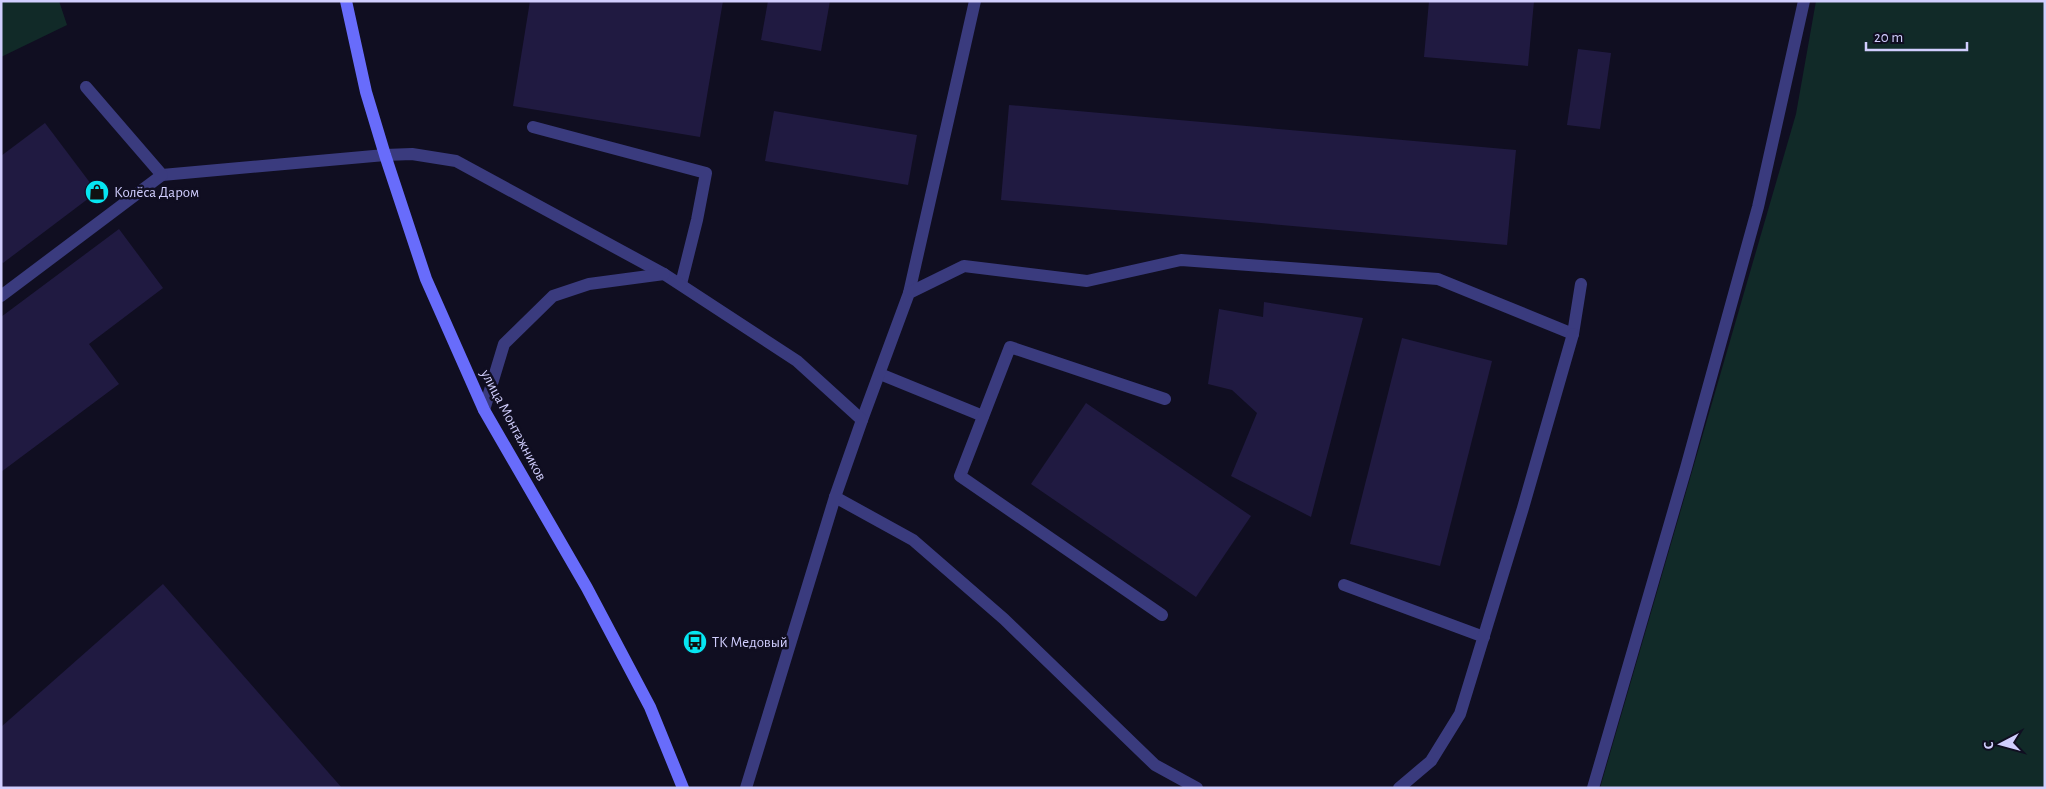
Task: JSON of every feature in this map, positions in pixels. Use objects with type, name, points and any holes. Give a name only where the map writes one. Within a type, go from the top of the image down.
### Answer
[{"type":"main road","name":"улица Монтажников","points":[[346,1],[366,92],[426,279],[484,410],[586,588],[650,706],[683,788]]},
{"type":"street","points":[[746,788],[835,497],[909,293],[975,1]]},
{"type":"street","points":[[1593,788],[1686,468],[1758,207],[1804,1]]},
{"type":"street","points":[[86,87],[162,175]]},
{"type":"street","points":[[533,127],[706,173],[681,284]]},
{"type":"street","points":[[1,296],[162,175],[412,154],[456,161],[681,284],[797,361],[862,420]]},
{"type":"street","points":[[909,293],[964,266],[1087,281],[1181,260],[1438,279],[1573,334]]},
{"type":"street","points":[[484,410],[504,344],[553,296],[589,284],[664,274]]},
{"type":"street","points":[[1399,788],[1431,761],[1460,714],[1573,334],[1581,284]]},
{"type":"street","points":[[1162,615],[960,476],[1010,347],[1165,399]]},
{"type":"street","points":[[880,374],[983,416]]},
{"type":"street","points":[[835,497],[913,540],[1004,619],[1155,765],[1197,788]]},
{"type":"street","points":[[1344,585],[1484,637]]},
{"type":"green space","points":[[1,1],[59,1],[67,25],[1,57]]},
{"type":"green space","points":[[1816,1],[2045,1],[2045,788],[1600,788],[1796,114]]},
{"type":"building","points":[[530,1],[723,1],[700,137],[513,106]]},
{"type":"building","points":[[768,1],[830,1],[821,51],[761,40]]},
{"type":"building","points":[[1429,1],[1534,1],[1528,66],[1424,57]]},
{"type":"building","points":[[1578,49],[1611,53],[1600,129],[1567,125]]},
{"type":"building","points":[[1009,105],[1516,150],[1507,245],[1001,200]]},
{"type":"building","points":[[774,111],[917,135],[908,185],[765,161]]},
{"type":"building","points":[[45,123],[97,192],[3,263],[1,261],[1,156]]},
{"type":"building","points":[[119,229],[163,288],[89,344],[119,384],[1,472],[1,317]]},
{"type":"building","points":[[1264,302],[1363,318],[1311,517],[1231,476],[1257,413],[1232,390],[1208,384],[1219,309],[1263,317]]},
{"type":"building","points":[[1402,338],[1492,361],[1440,566],[1350,544]]},
{"type":"building","points":[[1086,403],[1251,516],[1196,597],[1031,484]]},
{"type":"building","points":[[163,584],[342,788],[1,788],[1,727]]},
{"type":"place","name":"Колёса Даром","points":[[97,192]]},
{"type":"place","name":"ТК Медовый","points":[[695,642]]}]
